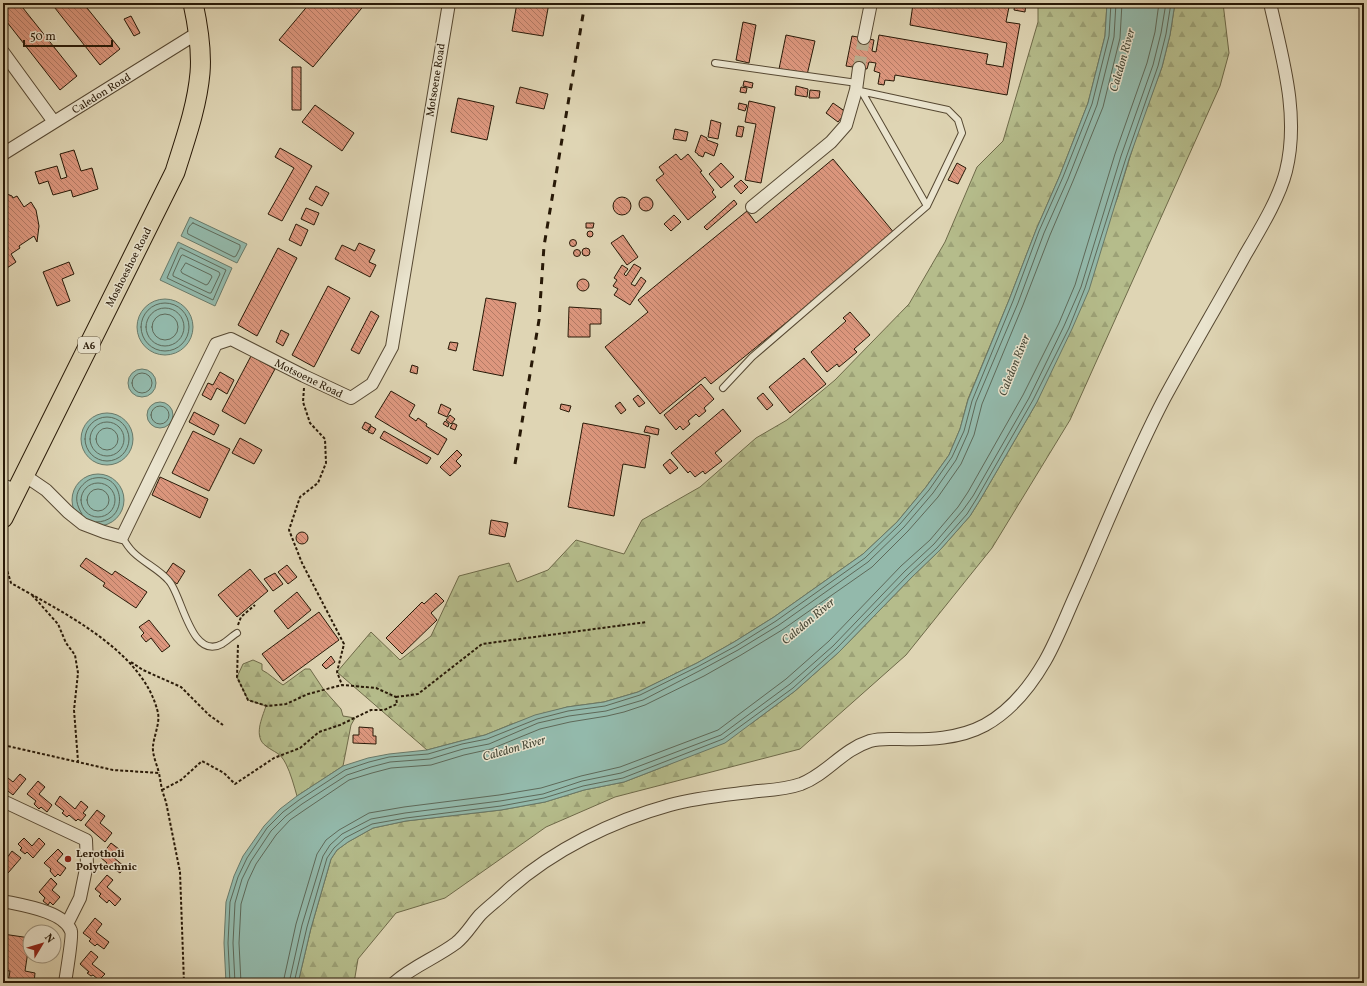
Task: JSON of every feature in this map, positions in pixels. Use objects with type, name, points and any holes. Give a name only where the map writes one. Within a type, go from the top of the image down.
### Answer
[{"type":"main road","name":"Moshoeshoe Road","points":[[3,518],[15,481],[175,172],[191,121],[200,73],[199,32],[193,3]]},
{"type":"street","name":"Motsoene Road","points":[[122,537],[216,344],[231,339],[351,398],[372,384],[392,347],[449,3]]},
{"type":"street","points":[[864,38],[871,3]]},
{"type":"street","points":[[394,983],[410,970],[457,942],[468,932],[478,917],[512,886],[546,861],[585,838],[636,815],[673,804],[706,797],[788,788],[811,780],[844,754],[873,740],[887,738],[947,738],[968,733],[1002,714],[1014,704],[1034,679],[1047,657],[1105,530],[1139,449],[1164,399],[1258,232],[1285,177],[1290,156],[1291,118],[1287,83],[1270,3]]},
{"type":"street","name":"Caledon Road","points":[[3,154],[199,32]]},
{"type":"street","points":[[3,52],[54,122]]},
{"type":"street","points":[[752,207],[831,142],[846,125],[858,88],[858,68]]},
{"type":"street","points":[[15,481],[46,490],[68,512],[83,524],[122,537]]},
{"type":"street","points":[[3,801],[86,840],[87,864],[80,898],[67,924]]},
{"type":"street","points":[[3,900],[49,912],[67,924],[71,932],[65,983]]},
{"type":"lane","points":[[715,63],[858,88],[948,110],[958,120],[962,133],[927,206],[752,357],[723,388]]},
{"type":"lane","points":[[858,88],[927,206]]},
{"type":"lane","points":[[122,537],[132,552],[168,580],[173,586],[189,624],[196,636],[201,641],[206,645],[216,646],[237,633]]},
{"type":"path","points":[[304,376],[303,402],[310,422],[325,439],[326,463],[318,483],[300,497],[289,530],[315,591],[334,623],[344,644],[337,672],[342,684]]},
{"type":"path","points":[[3,557],[11,583],[81,622],[128,660],[143,670],[182,688],[209,715],[223,725]]},
{"type":"path","points":[[30,594],[58,624],[66,643],[74,655],[78,673],[74,710],[78,761]]},
{"type":"path","points":[[255,605],[241,617],[237,633],[237,677],[248,700],[267,706],[286,704],[308,694],[342,684],[376,688],[396,697],[418,694],[482,644],[647,622]]},
{"type":"path","points":[[128,660],[150,690],[158,715],[153,748],[166,802],[180,872],[184,983]]},
{"type":"path","points":[[162,790],[181,780],[202,761],[224,773],[234,784],[274,758],[300,748],[319,732],[340,725],[371,710],[384,710],[397,704],[396,697]]},
{"type":"path","points":[[3,745],[113,770],[159,773]]},
{"type":"green space","points":[[1038,3],[1107,3],[1105,36],[1088,103],[968,399],[960,429],[949,455],[926,487],[897,522],[863,554],[774,617],[697,663],[638,692],[604,702],[567,707],[512,724],[485,735],[427,750],[337,672],[371,632],[400,660],[431,636],[459,576],[509,563],[517,582],[548,570],[576,540],[624,554],[642,520],[700,487],[756,438],[787,420],[835,380],[909,304],[945,242],[977,167],[1003,141],[1038,22]]},
{"type":"green space","points":[[1175,3],[1223,3],[1229,53],[1220,86],[1070,420],[992,548],[906,655],[800,749],[615,797],[546,827],[445,898],[396,913],[358,959],[354,983],[298,983],[311,928],[331,859],[337,850],[348,842],[373,828],[406,821],[501,810],[545,802],[584,790],[624,782],[668,765],[752,723],[795,691],[839,652],[940,550],[970,516],[1037,402],[1117,199],[1138,131],[1162,67],[1170,35]]},
{"type":"green space","points":[[253,660],[262,664],[262,670],[283,685],[305,669],[310,669],[324,690],[341,709],[343,716],[355,718],[351,725],[343,766],[297,796],[284,760],[266,746],[260,738],[260,727],[266,706],[248,700],[237,677],[243,664]]},
{"type":"water","name":"Caledon River","points":[[1107,3],[1175,3],[1170,35],[1162,67],[1129,159],[1089,290],[1072,329],[1037,402],[980,500],[970,516],[940,550],[839,652],[795,691],[725,743],[624,782],[584,790],[545,802],[501,810],[406,821],[373,828],[348,842],[337,850],[331,859],[311,928],[298,983],[226,983],[224,943],[226,902],[234,876],[243,856],[264,826],[280,809],[297,796],[343,766],[368,758],[427,750],[485,735],[535,715],[567,707],[604,702],[638,692],[697,663],[774,617],[863,554],[897,522],[926,487],[949,455],[960,429],[968,400],[1088,103],[1105,36]]},
{"type":"water","points":[[190,217],[247,244],[237,263],[181,236]]},
{"type":"water","points":[[178,242],[232,268],[215,306],[160,280]]},
{"type":"water","points":[[165,299],[176,301],[185,307],[191,316],[193,327],[191,338],[185,347],[176,353],[165,355],[154,353],[145,347],[139,338],[137,327],[139,316],[145,307],[154,301]]},
{"type":"water","points":[[142,369],[152,373],[156,383],[152,393],[142,397],[132,393],[128,383],[132,373]]},
{"type":"water","points":[[160,402],[169,406],[173,415],[169,424],[160,428],[151,424],[147,415],[151,406]]},
{"type":"water","points":[[107,413],[121,417],[129,425],[133,439],[129,453],[121,461],[107,465],[93,461],[85,453],[81,439],[85,425],[93,417]]},
{"type":"water","points":[[98,474],[108,476],[116,482],[122,490],[124,500],[122,510],[116,518],[108,524],[98,526],[88,524],[80,518],[74,510],[72,500],[74,490],[80,482],[88,476]]},
{"type":"building","points":[[3,3],[19,3],[77,76],[60,90],[3,17]]},
{"type":"building","points":[[51,3],[83,3],[120,49],[100,65]]},
{"type":"building","points":[[310,3],[366,3],[313,67],[279,40]]},
{"type":"building","points":[[517,3],[549,3],[543,36],[512,31]]},
{"type":"building","points":[[926,3],[985,3],[1009,7],[1006,22],[1020,24],[1007,95],[895,75],[894,81],[885,80],[884,85],[878,84],[880,73],[874,71],[876,63],[869,62],[867,69],[846,66],[852,36],[874,40],[872,51],[876,52],[879,35],[988,54],[986,64],[1003,67],[1007,43],[910,25],[913,4],[925,6]]},
{"type":"building","points":[[1015,3],[1026,3],[1025,12],[1014,10]]},
{"type":"building","points":[[131,16],[140,33],[134,36],[124,19]]},
{"type":"building","points":[[743,22],[756,25],[749,63],[736,60]]},
{"type":"building","points":[[786,35],[815,41],[807,75],[779,69]]},
{"type":"building","points":[[292,67],[301,67],[301,110],[292,110]]},
{"type":"building","points":[[744,81],[753,83],[752,88],[743,86]]},
{"type":"building","points":[[796,86],[808,89],[807,97],[795,95]]},
{"type":"building","points":[[520,87],[548,94],[544,109],[516,103]]},
{"type":"building","points":[[741,87],[747,88],[746,93],[740,92]]},
{"type":"building","points":[[810,90],[820,91],[819,98],[809,98]]},
{"type":"building","points":[[458,98],[494,106],[487,140],[451,132]]},
{"type":"building","points":[[749,101],[775,107],[761,183],[745,180],[756,124],[745,122]]},
{"type":"building","points":[[739,103],[747,105],[745,111],[738,109]]},
{"type":"building","points":[[833,103],[846,112],[838,122],[826,113]]},
{"type":"building","points":[[315,105],[354,133],[342,151],[302,122]]},
{"type":"building","points":[[711,120],[721,123],[718,139],[708,137]]},
{"type":"building","points":[[738,126],[744,127],[742,137],[736,136]]},
{"type":"building","points":[[675,129],[688,132],[686,141],[673,139]]},
{"type":"building","points":[[701,135],[707,138],[707,140],[718,144],[714,156],[705,152],[703,157],[695,152]]},
{"type":"building","points":[[280,148],[312,166],[282,221],[268,214],[294,168],[275,157]]},
{"type":"building","points":[[74,150],[81,171],[92,168],[98,189],[73,197],[71,190],[53,195],[48,181],[39,184],[35,172],[57,166],[61,179],[67,177],[60,154]]},
{"type":"building","points":[[676,154],[681,160],[688,154],[702,171],[700,172],[714,190],[712,192],[716,197],[688,220],[656,180],[664,174],[659,167]]},
{"type":"building","points":[[833,159],[895,234],[711,384],[705,377],[660,414],[605,347],[648,312],[638,300],[747,211],[756,223]]},
{"type":"building","points":[[721,163],[734,177],[721,188],[709,174]]},
{"type":"building","points":[[957,163],[966,168],[958,184],[948,180]]},
{"type":"building","points":[[741,180],[748,187],[741,194],[734,186]]},
{"type":"building","points":[[316,186],[329,193],[322,206],[309,199]]},
{"type":"building","points":[[7,194],[13,198],[17,196],[24,207],[31,202],[36,210],[39,226],[37,242],[34,236],[19,246],[20,248],[11,254],[16,262],[7,268],[3,268],[3,251],[8,248],[3,240],[3,198]]},
{"type":"building","points":[[622,197],[628,200],[631,206],[628,212],[622,215],[616,212],[613,206],[616,200]]},
{"type":"building","points":[[643,197],[649,197],[653,201],[653,207],[649,211],[643,211],[639,207],[639,201]]},
{"type":"building","points":[[734,200],[737,204],[707,230],[704,227]]},
{"type":"building","points":[[306,208],[319,213],[314,225],[301,219]]},
{"type":"building","points":[[674,215],[681,222],[671,231],[664,224]]},
{"type":"building","points":[[586,223],[594,223],[593,228],[586,228]]},
{"type":"building","points":[[296,224],[308,230],[301,246],[289,240]]},
{"type":"building","points":[[590,231],[593,234],[590,237],[587,234]]},
{"type":"building","points":[[623,235],[638,257],[627,265],[611,243]]},
{"type":"building","points":[[573,239],[576,240],[576,246],[573,247],[570,246],[569,243],[570,240]]},
{"type":"building","points":[[359,243],[375,250],[369,262],[376,265],[370,277],[335,259],[342,245],[355,251]]},
{"type":"building","points":[[278,248],[297,258],[257,336],[238,325]]},
{"type":"building","points":[[584,248],[588,248],[590,252],[588,256],[584,256],[582,254],[582,250]]},
{"type":"building","points":[[577,249],[580,250],[580,256],[577,257],[574,256],[573,253],[574,250]]},
{"type":"building","points":[[69,262],[74,274],[62,279],[70,301],[57,306],[43,272]]},
{"type":"building","points":[[634,264],[641,268],[631,284],[635,286],[641,277],[646,281],[630,305],[614,295],[618,289],[613,286],[617,280],[614,278],[622,265],[628,269],[624,274],[626,276]]},
{"type":"building","points":[[583,279],[587,281],[589,285],[587,289],[583,291],[579,289],[577,285],[579,281]]},
{"type":"building","points":[[328,286],[350,298],[314,367],[292,355]]},
{"type":"building","points":[[486,298],[516,303],[503,376],[473,370]]},
{"type":"building","points":[[569,307],[601,309],[601,324],[590,324],[590,337],[568,337]]},
{"type":"building","points":[[371,311],[379,316],[359,354],[351,350]]},
{"type":"building","points":[[850,312],[870,335],[854,349],[857,352],[839,367],[837,364],[827,372],[811,352],[846,321],[843,318]]},
{"type":"building","points":[[281,330],[289,334],[283,346],[276,342]]},
{"type":"building","points":[[450,342],[458,343],[456,351],[448,349]]},
{"type":"building","points":[[251,356],[275,369],[245,424],[222,411]]},
{"type":"building","points":[[804,358],[826,384],[790,413],[769,387]]},
{"type":"building","points":[[412,365],[418,367],[417,374],[410,372]]},
{"type":"building","points":[[220,372],[234,380],[227,394],[217,388],[211,400],[202,395],[208,383],[213,385]]},
{"type":"building","points":[[701,384],[714,399],[704,408],[706,411],[699,417],[696,414],[688,421],[690,424],[683,430],[680,426],[676,430],[664,415]]},
{"type":"building","points":[[391,391],[415,405],[409,416],[416,421],[418,418],[427,424],[426,426],[447,439],[438,455],[375,417]]},
{"type":"building","points":[[763,393],[773,405],[767,410],[757,398]]},
{"type":"building","points":[[638,395],[645,403],[639,407],[633,399]]},
{"type":"building","points":[[620,402],[626,410],[621,414],[615,406]]},
{"type":"building","points":[[441,404],[451,409],[447,417],[438,413]]},
{"type":"building","points":[[561,404],[571,406],[569,412],[560,409]]},
{"type":"building","points":[[723,409],[741,431],[715,453],[722,461],[705,474],[703,471],[695,477],[690,471],[688,473],[671,453]]},
{"type":"building","points":[[194,412],[219,425],[214,435],[189,422]]},
{"type":"building","points":[[450,415],[455,419],[451,424],[446,420]]},
{"type":"building","points":[[445,421],[449,424],[448,427],[443,424]]},
{"type":"building","points":[[365,422],[371,425],[367,431],[362,428]]},
{"type":"building","points":[[453,423],[457,425],[455,430],[450,428]]},
{"type":"building","points":[[583,423],[650,436],[645,468],[623,464],[614,516],[568,507]]},
{"type":"building","points":[[371,426],[376,429],[373,434],[368,432]]},
{"type":"building","points":[[646,426],[659,429],[658,435],[644,432]]},
{"type":"building","points":[[193,431],[230,449],[209,491],[172,473]]},
{"type":"building","points":[[384,431],[431,458],[427,464],[380,438]]},
{"type":"building","points":[[240,438],[262,450],[254,464],[232,453]]},
{"type":"building","points":[[457,450],[462,455],[456,461],[461,466],[450,476],[440,467]]},
{"type":"building","points":[[670,459],[678,468],[670,474],[663,465]]},
{"type":"building","points":[[160,477],[208,499],[200,518],[152,495]]},
{"type":"building","points":[[491,520],[508,523],[505,537],[489,534]]},
{"type":"building","points":[[300,532],[304,532],[308,538],[304,544],[300,544],[296,540],[296,536]]},
{"type":"building","points":[[86,558],[112,575],[115,571],[147,592],[136,608],[103,586],[105,583],[80,566]]},
{"type":"building","points":[[173,563],[185,571],[177,584],[165,575]]},
{"type":"building","points":[[287,565],[297,577],[288,584],[278,572]]},
{"type":"building","points":[[250,569],[268,591],[237,617],[218,595]]},
{"type":"building","points":[[275,573],[283,584],[273,591],[264,579]]},
{"type":"building","points":[[297,592],[311,610],[288,629],[274,611]]},
{"type":"building","points":[[436,593],[444,601],[431,613],[437,620],[402,654],[386,638],[422,602],[424,604]]},
{"type":"building","points":[[319,612],[339,640],[283,681],[262,654]]},
{"type":"building","points":[[149,620],[170,646],[162,652],[151,638],[146,642],[141,636],[144,633],[139,627]]},
{"type":"building","points":[[331,656],[335,662],[326,669],[322,665]]},
{"type":"building","points":[[359,727],[373,728],[373,736],[376,736],[376,744],[353,743],[353,735],[359,735]]},
{"type":"building","points":[[3,774],[13,782],[20,774],[26,779],[13,795],[3,787]]},
{"type":"building","points":[[38,781],[45,787],[39,794],[52,805],[47,812],[41,807],[39,809],[34,804],[36,801],[27,794]]},
{"type":"building","points":[[60,796],[75,809],[81,801],[88,807],[83,813],[86,815],[81,821],[78,819],[76,821],[69,815],[67,817],[62,813],[64,811],[55,804]]},
{"type":"building","points":[[97,810],[105,816],[100,823],[112,833],[105,842],[85,825]]},
{"type":"building","points":[[24,838],[32,846],[39,838],[45,844],[33,858],[27,852],[25,854],[20,850],[22,848],[18,844]]},
{"type":"building","points":[[111,843],[119,849],[113,857],[125,867],[120,873],[105,865],[107,863],[100,857]]},
{"type":"building","points":[[58,849],[63,854],[57,861],[66,868],[60,876],[58,874],[55,877],[50,871],[51,869],[44,863]]},
{"type":"building","points":[[12,851],[21,858],[8,873],[3,869],[3,857],[6,859]]},
{"type":"building","points":[[107,875],[113,880],[107,887],[121,899],[115,906],[109,900],[107,903],[99,896],[101,894],[95,889]]},
{"type":"building","points":[[51,878],[57,884],[52,890],[60,897],[53,905],[50,902],[48,905],[43,901],[45,898],[39,892]]},
{"type":"building","points":[[95,918],[102,924],[96,932],[109,942],[104,949],[97,944],[95,946],[89,941],[91,939],[83,933]]},
{"type":"building","points":[[3,934],[22,937],[22,964],[26,964],[25,971],[35,973],[34,983],[8,983],[10,971],[3,970]]},
{"type":"building","points":[[91,951],[98,957],[92,964],[105,974],[99,980],[93,975],[91,976],[87,973],[89,972],[80,964]]},
{"type":"tunnel","points":[[859,68],[864,38]]},
{"type":"railway","points":[[515,464],[539,320],[544,246],[585,3]]},
{"type":"place","name":"Lerotholi Polytechnic","points":[[68,859]]}]
